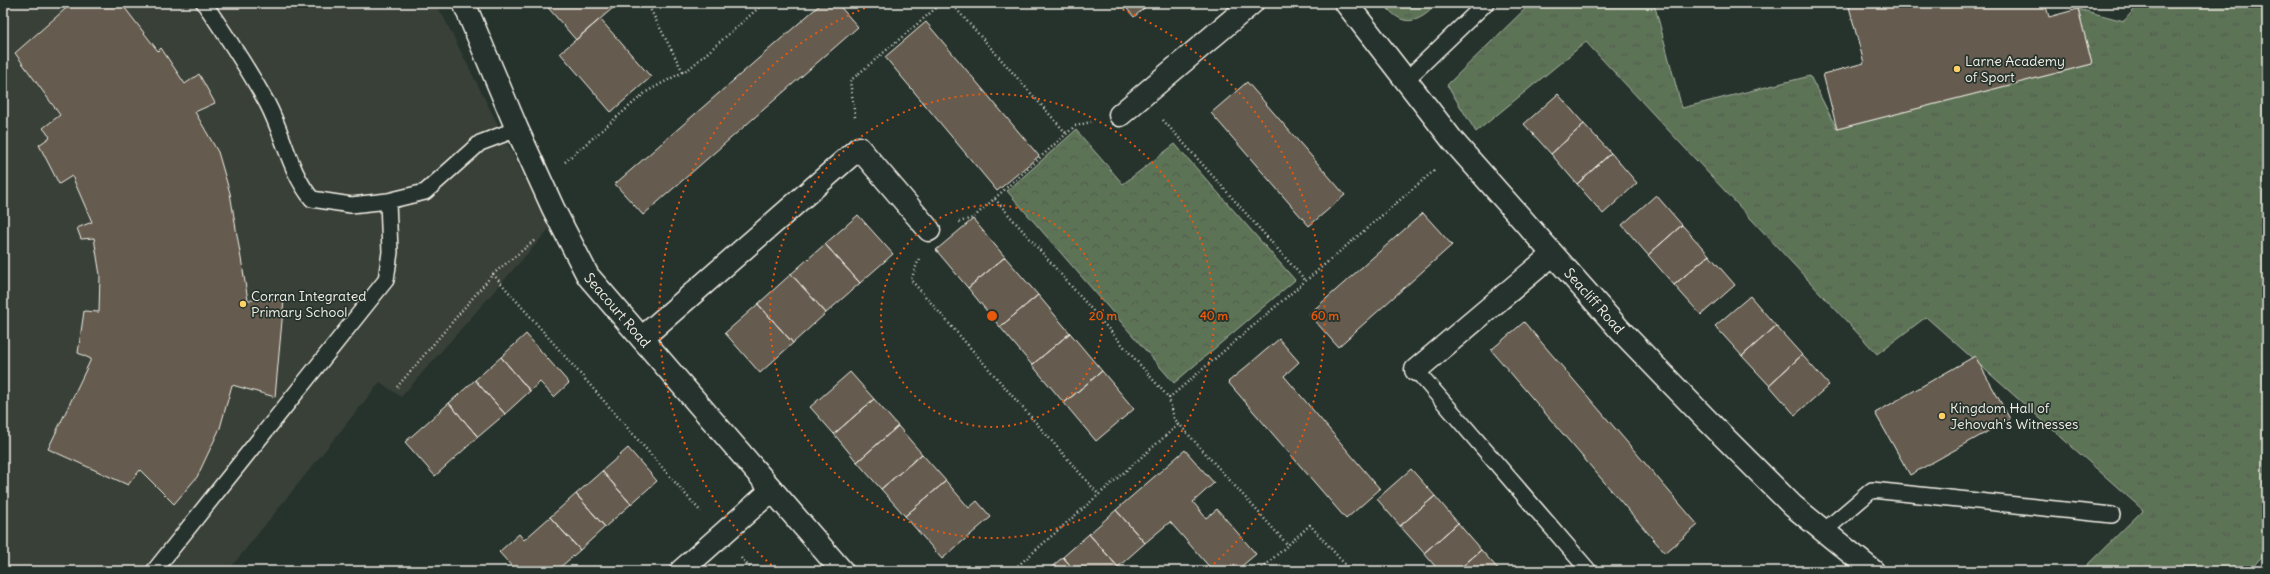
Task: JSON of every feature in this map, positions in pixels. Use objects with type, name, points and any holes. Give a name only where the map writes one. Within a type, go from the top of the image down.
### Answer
[{"type":"street","name":"Seacourt Road","points":[[464,3],[541,182],[588,276],[842,571]]},
{"type":"street","name":"Seacliff Road","points":[[1346,3],[1460,149],[1620,330],[1793,506],[1872,571]]},
{"type":"street","points":[[1120,115],[1249,4]]},
{"type":"street","points":[[642,338],[859,148],[929,230]]},
{"type":"street","points":[[1416,370],[1552,254]]},
{"type":"street","points":[[681,571],[772,490]]},
{"type":"lane","points":[[204,3],[223,31],[267,104],[300,184],[312,199],[351,205],[388,201],[425,192],[480,143],[517,129]]},
{"type":"lane","points":[[1406,80],[1486,3]]},
{"type":"lane","points":[[154,571],[386,280],[390,252],[388,201]]},
{"type":"lane","points":[[1416,370],[1589,571]]},
{"type":"lane","points":[[1824,531],[1872,490],[2112,515]]},
{"type":"path","points":[[647,3],[683,72]]},
{"type":"path","points":[[541,182],[646,92],[690,68],[764,3]]},
{"type":"path","points":[[859,148],[850,81],[942,3]]},
{"type":"path","points":[[951,3],[1066,133]]},
{"type":"path","points":[[1142,96],[1306,281]]},
{"type":"path","points":[[1099,495],[911,280],[929,230],[973,218],[1075,126],[1120,115]]},
{"type":"path","points":[[1169,398],[1460,149]]},
{"type":"path","points":[[995,199],[1169,398],[1174,418],[1179,424],[1287,544]]},
{"type":"path","points":[[398,387],[493,274],[529,244],[560,222]]},
{"type":"path","points":[[493,274],[753,571]]},
{"type":"path","points":[[1012,571],[1179,424]]},
{"type":"path","points":[[1259,571],[1287,544],[1310,525],[1351,571]]},
{"type":"shaded area","name":"Corran Integrated Primary School","points":[[3,3],[434,3],[442,14],[550,228],[401,397],[380,382],[228,571],[3,571]]},
{"type":"green space","points":[[1383,3],[1438,3],[1424,16],[1410,21],[1397,17]]},
{"type":"green space","points":[[1531,3],[1654,3],[1682,108],[1810,76],[1837,129],[2092,64],[2078,9],[2124,21],[2140,3],[2267,3],[2267,551],[2249,571],[2081,571],[2143,510],[1926,317],[1877,354],[1586,42],[1476,132],[1447,85]]},
{"type":"green space","points":[[1076,130],[1123,184],[1175,144],[1295,280],[1174,383],[1007,191]]},
{"type":"building","points":[[72,3],[121,3],[158,51],[161,48],[185,84],[199,74],[215,103],[195,112],[218,152],[230,193],[248,300],[284,299],[275,397],[232,385],[220,428],[197,477],[174,504],[140,470],[128,485],[48,449],[91,359],[78,353],[84,311],[99,312],[100,275],[94,238],[81,239],[77,228],[92,222],[72,176],[59,184],[39,145],[50,137],[43,128],[60,115],[15,53]]},
{"type":"building","points":[[544,3],[610,3],[614,7],[576,40]]},
{"type":"building","points":[[822,3],[837,3],[858,27],[643,215],[615,184]]},
{"type":"building","points":[[1122,3],[1150,3],[1134,17]]},
{"type":"building","name":"Larne Academy of Sport","points":[[1848,3],[2045,3],[2049,17],[2078,9],[2092,64],[1837,129],[1823,74],[1864,63]]},
{"type":"building","points":[[600,19],[651,77],[611,112],[560,53]]},
{"type":"building","points":[[926,22],[1039,156],[997,191],[885,57]]},
{"type":"building","points":[[1247,82],[1345,195],[1309,226],[1211,113]]},
{"type":"building","points":[[1558,94],[1584,124],[1551,154],[1524,124]]},
{"type":"building","points":[[1584,124],[1611,153],[1577,184],[1551,154]]},
{"type":"building","points":[[1611,153],[1637,183],[1603,214],[1577,184]]},
{"type":"building","points":[[1656,195],[1682,225],[1648,255],[1622,225]]},
{"type":"building","points":[[1423,213],[1452,245],[1338,347],[1309,314]]},
{"type":"building","points":[[858,215],[893,254],[860,283],[825,244]]},
{"type":"building","points":[[973,219],[1005,257],[968,288],[936,250]]},
{"type":"building","points":[[1682,225],[1709,255],[1674,285],[1648,255]]},
{"type":"building","points":[[825,244],[860,283],[826,313],[791,274]]},
{"type":"building","points":[[1709,255],[1735,285],[1701,315],[1674,285]]},
{"type":"building","points":[[1005,257],[1038,295],[1000,327],[968,288]]},
{"type":"building","points":[[791,274],[826,313],[793,343],[758,304]]},
{"type":"building","points":[[1038,295],[1070,333],[1032,365],[1000,327]]},
{"type":"building","points":[[1750,296],[1776,326],[1742,356],[1715,326]]},
{"type":"building","points":[[758,304],[793,343],[760,373],[725,333]]},
{"type":"building","points":[[1524,322],[1698,525],[1665,553],[1491,350]]},
{"type":"building","points":[[1776,326],[1802,355],[1769,385],[1742,356]]},
{"type":"building","points":[[1070,333],[1102,371],[1064,403],[1032,365]]},
{"type":"building","points":[[526,334],[569,383],[554,397],[540,382],[530,391],[501,357]]},
{"type":"building","points":[[1279,339],[1299,362],[1284,376],[1380,489],[1346,519],[1228,382]]},
{"type":"building","points":[[1802,355],[1829,385],[1795,415],[1769,385]]},
{"type":"building","name":"Kingdom Hall of Jehovah's Witnesses","points":[[1975,356],[2010,419],[1910,475],[1875,413]]},
{"type":"building","points":[[501,357],[530,391],[505,414],[475,380]]},
{"type":"building","points":[[1102,371],[1134,409],[1096,441],[1064,403]]},
{"type":"building","points":[[850,372],[874,399],[834,434],[810,407]]},
{"type":"building","points":[[475,380],[505,414],[478,437],[449,403]]},
{"type":"building","points":[[874,399],[898,426],[857,462],[834,434]]},
{"type":"building","points":[[449,403],[478,437],[435,476],[405,442]]},
{"type":"building","points":[[898,426],[922,454],[881,489],[857,462]]},
{"type":"building","points":[[628,448],[657,481],[631,504],[602,471]]},
{"type":"building","points":[[1185,450],[1214,483],[1193,502],[1206,518],[1217,509],[1256,554],[1236,571],[1213,571],[1170,522],[1145,543],[1116,510]]},
{"type":"building","points":[[922,454],[946,481],[905,516],[881,489]]},
{"type":"building","points":[[1411,469],[1435,496],[1400,526],[1377,499]]},
{"type":"building","points":[[602,471],[631,504],[605,527],[576,494]]},
{"type":"building","points":[[946,481],[969,508],[977,501],[991,517],[942,559],[905,516]]},
{"type":"building","points":[[576,494],[605,527],[580,550],[550,517]]},
{"type":"building","points":[[1435,496],[1458,523],[1424,553],[1400,526]]},
{"type":"building","points":[[1116,510],[1145,543],[1118,567],[1089,534]]},
{"type":"building","points":[[550,517],[580,550],[556,571],[516,571],[499,552],[519,534],[524,540]]},
{"type":"building","points":[[1458,523],[1481,550],[1457,571],[1439,571],[1424,553]]},
{"type":"building","points":[[1089,534],[1118,567],[1114,571],[1075,571],[1063,557]]},
{"type":"building","points":[[1481,550],[1500,571],[1457,571]]},
{"type":"building","points":[[1063,557],[1075,571],[1047,571]]},
{"type":"place","name":"Larne Academy of Sport","points":[[1957,69]]},
{"type":"place","name":"Corran Integrated Primary School","points":[[243,304]]},
{"type":"place","name":"Kingdom Hall of Jehovah's Witnesses","points":[[1942,416]]}]
